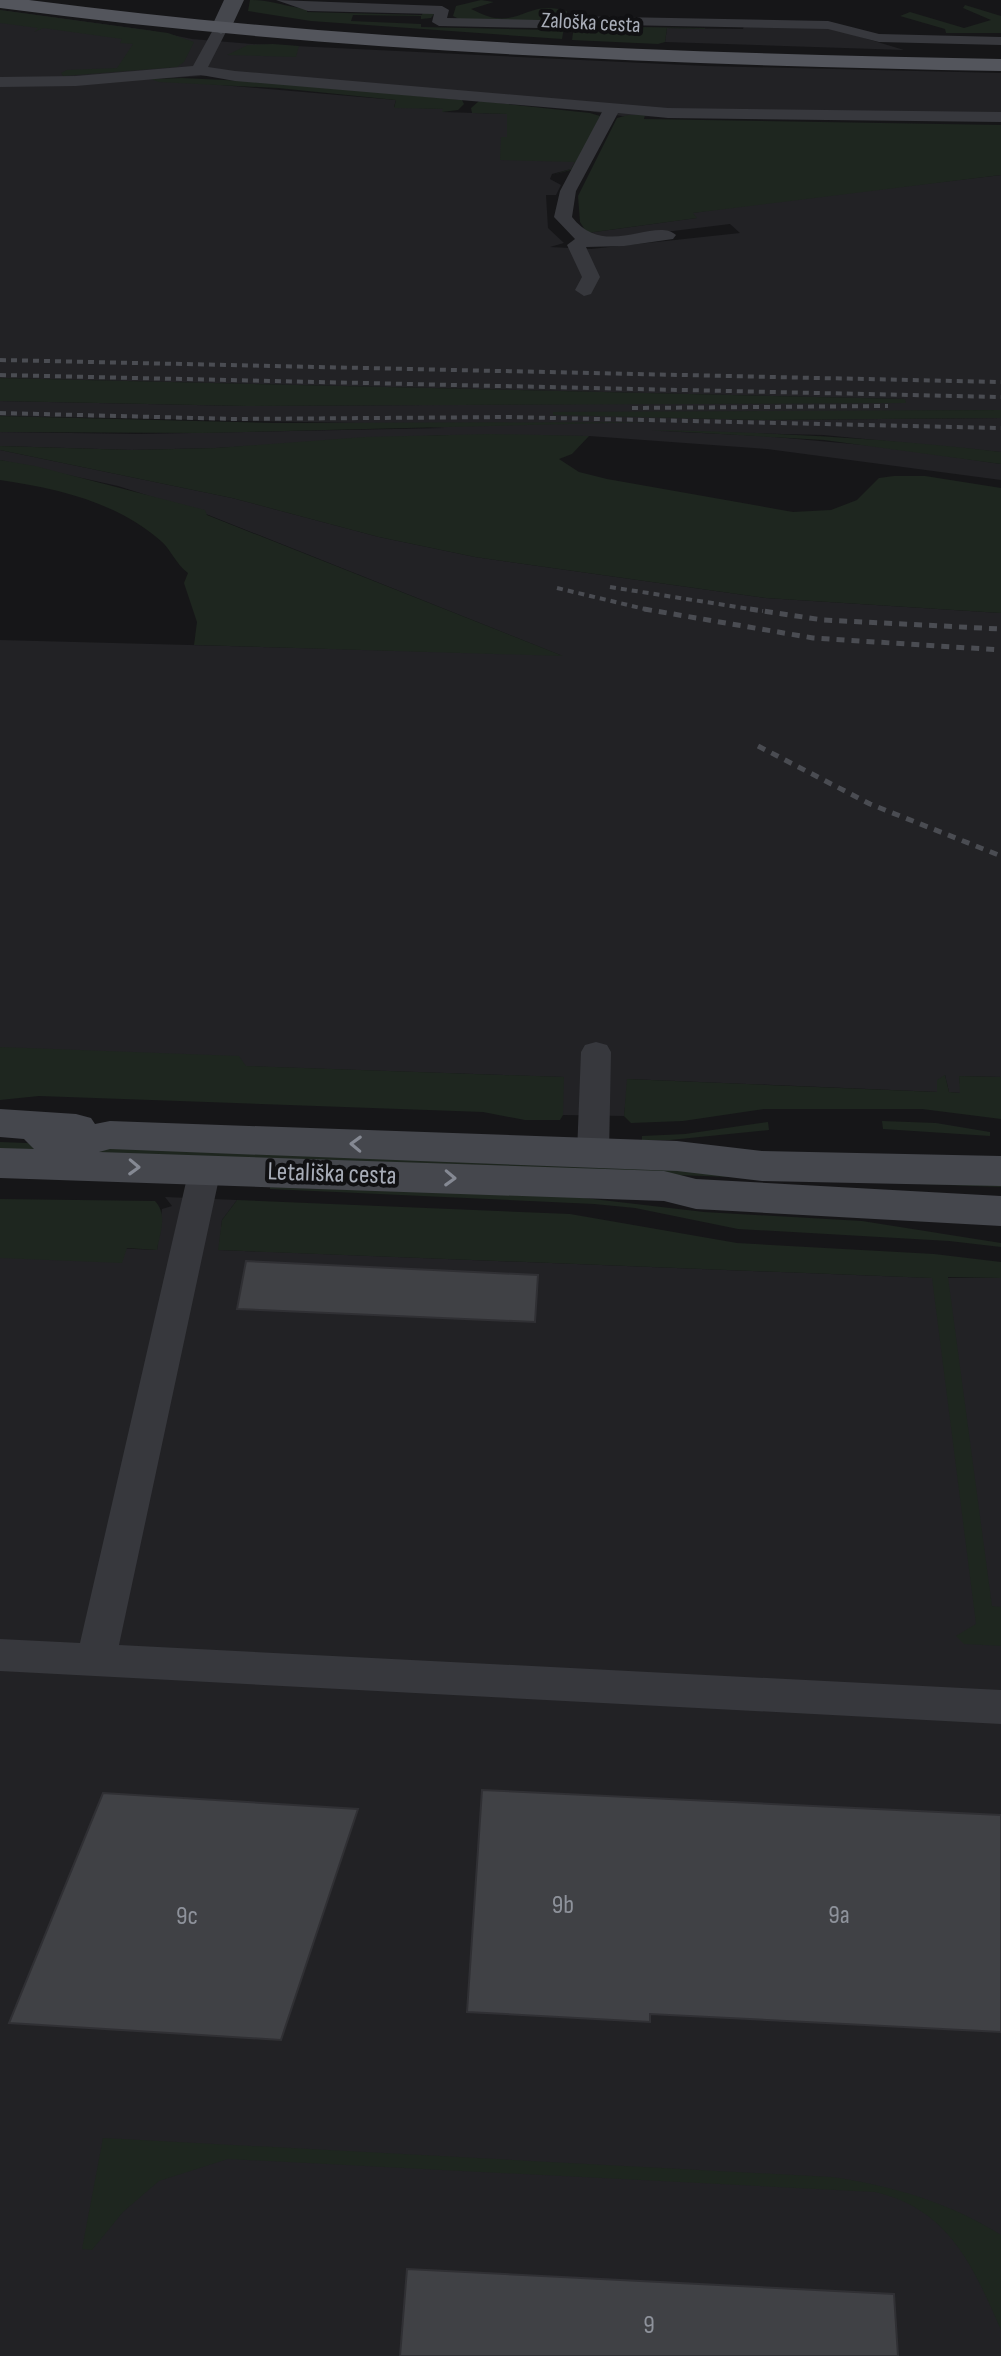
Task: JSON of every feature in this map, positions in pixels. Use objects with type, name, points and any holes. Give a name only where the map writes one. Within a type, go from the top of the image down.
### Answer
[{"type":"main road","name":"Zaloška cesta","points":[[37,0],[222,25],[558,46],[1001,59]]},
{"type":"main road","points":[[222,25],[234,0]]},
{"type":"main road","name":"Zaloška cesta","points":[[0,2],[372,42],[591,54],[1001,65]]},
{"type":"main road","name":"Letališka cesta","points":[[0,1123],[85,1128],[110,1135]]},
{"type":"main road","name":"Letališka cesta","points":[[0,1137],[85,1140],[110,1135],[593,1153],[696,1180],[1001,1193]]},
{"type":"main road","name":"Letališka cesta","points":[[671,1171],[758,1150],[1001,1146]]},
{"type":"main road","name":"Letališka cesta","points":[[0,1163],[205,1169],[671,1171],[762,1166],[1001,1171]]},
{"type":"main road","name":"Letališka cesta","points":[[671,1171],[696,1194],[1001,1211]]},
{"type":"main road","points":[[885,1204],[920,1222],[1001,1232]]},
{"type":"street","points":[[283,0],[308,7],[442,10],[439,22],[539,24],[570,20],[853,24],[879,38],[1001,41]]},
{"type":"street","points":[[605,21],[607,2]]},
{"type":"street","points":[[201,70],[200,66],[222,25]]},
{"type":"street","points":[[0,82],[76,81],[201,70],[235,76],[668,113],[1001,117]]},
{"type":"street","points":[[612,109],[568,191],[563,217],[570,230],[587,240],[612,242],[667,235]]},
{"type":"street","points":[[584,290],[591,277],[576,245],[587,240]]},
{"type":"street","points":[[593,1153],[596,1052]]},
{"type":"street","points":[[96,1660],[205,1169]]},
{"type":"street","points":[[0,1655],[1001,1707]]},
{"type":"shaded area","points":[[250,0],[307,9],[307,12],[422,15],[423,11],[434,14],[431,18],[421,19],[421,16],[353,15],[351,21],[421,24],[421,27],[550,30],[552,25],[565,22],[562,39],[311,21],[248,11]]},
{"type":"shaded area","points":[[481,0],[494,2],[471,9],[492,17],[513,17],[536,9],[555,8],[567,11],[566,18],[538,21],[461,20],[453,16],[456,6]]},
{"type":"shaded area","points":[[965,5],[1001,16],[1001,33],[946,33],[945,29],[900,16],[910,12],[964,28],[991,20],[963,8]]},
{"type":"shaded area","points":[[0,10],[192,39],[252,44],[706,66],[1001,73],[1001,121],[622,116],[466,93],[220,75],[153,79],[396,100],[394,107],[443,109],[443,112],[507,114],[507,137],[502,137],[576,162],[571,169],[552,174],[550,179],[561,185],[556,195],[546,195],[548,228],[564,243],[550,247],[591,249],[740,233],[730,224],[608,239],[587,233],[696,218],[692,213],[762,203],[1001,175],[1001,410],[553,414],[761,420],[1001,418],[1001,452],[823,435],[660,431],[886,447],[1001,464],[1001,480],[767,449],[589,436],[444,435],[132,450],[0,446],[0,432],[139,434],[444,428],[356,423],[0,416],[0,401],[246,406],[905,402],[904,399],[0,378]]},
{"type":"shaded area","points":[[0,10],[168,33],[194,42],[184,62],[177,67],[63,76],[61,73],[67,70],[117,68],[133,44],[120,43],[122,39],[43,28],[34,32],[38,28],[0,23]]},
{"type":"shaded area","points":[[574,26],[705,28],[705,29],[667,28],[665,42],[658,44],[572,40]]},
{"type":"shaded area","points":[[744,26],[831,28],[904,50],[665,42],[667,28],[743,29]]},
{"type":"shaded area","points":[[248,45],[299,46],[296,57],[227,55]]},
{"type":"shaded area","points":[[151,79],[264,82],[462,100],[464,104],[458,110],[442,112],[443,109],[394,108],[396,100]]},
{"type":"shaded area","points":[[479,101],[600,116],[574,169],[552,175],[571,169],[575,162],[500,160],[501,137],[507,137],[507,114],[472,113],[471,108]]},
{"type":"shaded area","points":[[645,115],[644,119],[1001,125],[1001,175],[693,213],[697,218],[587,233],[580,222],[578,196],[617,118]]},
{"type":"shaded area","points":[[0,378],[905,399],[906,403],[246,406],[0,401]]},
{"type":"shaded area","points":[[1001,410],[1001,418],[761,420],[553,415],[553,412]]},
{"type":"shaded area","points":[[0,416],[274,423],[649,422],[203,433],[0,432]]},
{"type":"shaded area","points":[[651,430],[826,436],[957,447],[1001,452],[1001,464],[824,440]]},
{"type":"shaded area","points":[[491,434],[589,436],[572,454],[559,459],[579,472],[607,479],[793,512],[831,510],[857,500],[879,478],[894,476],[925,476],[1001,488],[1001,613],[766,598],[475,557],[379,537],[232,498],[0,450],[0,446],[132,450],[216,448],[365,437]]},
{"type":"shaded area","points":[[0,450],[232,498],[379,537],[475,557],[766,598],[1001,613],[1001,1077],[959,1076],[961,1093],[949,1092],[945,1075],[938,1092],[628,1079],[624,1116],[563,1115],[563,1077],[0,1058],[0,640],[560,655],[206,514],[118,486],[0,460]]},
{"type":"shaded area","points":[[0,460],[35,466],[205,510],[207,515],[563,656],[194,645],[197,622],[184,583],[188,573],[161,541],[125,516],[85,499],[43,487],[0,480]]},
{"type":"shaded area","points":[[0,1047],[239,1056],[246,1066],[564,1077],[563,1115],[560,1120],[525,1120],[483,1112],[39,1096],[0,1100]]},
{"type":"shaded area","points":[[945,1075],[949,1092],[960,1093],[959,1076],[1001,1077],[1001,1119],[922,1109],[764,1109],[683,1121],[631,1123],[624,1116],[627,1079],[937,1092],[937,1080]]},
{"type":"shaded area","points":[[882,1121],[936,1123],[990,1132],[990,1136],[883,1129]]},
{"type":"shaded area","points":[[768,1122],[769,1130],[642,1140],[642,1136],[685,1134]]},
{"type":"shaded area","points":[[0,1142],[1001,1180],[1001,1187],[0,1150]]},
{"type":"shaded area","points":[[270,1187],[576,1197],[704,1212],[862,1221],[1001,1243],[1001,1247],[949,1241],[738,1229],[635,1208],[594,1204]]},
{"type":"shaded area","points":[[165,1197],[237,1200],[222,1220],[219,1250],[932,1278],[1001,1278],[1001,2356],[0,2356],[0,1243],[157,1250],[162,1209],[172,1206]]},
{"type":"shaded area","points":[[0,1199],[155,1201],[162,1218],[157,1250],[127,1248],[122,1263],[0,1258]]},
{"type":"shaded area","points":[[237,1200],[570,1214],[737,1243],[934,1254],[1001,1262],[1001,1278],[948,1277],[992,1606],[1001,1607],[1001,1646],[964,1644],[956,1636],[976,1624],[932,1278],[218,1250],[222,1220]]},
{"type":"shaded area","points":[[103,2138],[831,2177],[875,2185],[941,2205],[1001,2235],[1001,2330],[968,2263],[940,2226],[901,2200],[875,2192],[228,2159],[159,2181],[123,2212],[92,2250],[82,2249]]},
{"type":"building","points":[[246,1261],[538,1275],[535,1322],[237,1309]]},
{"type":"building","points":[[482,1790],[1001,1815],[1001,2032],[650,2014],[650,2022],[467,2012]]},
{"type":"building","points":[[103,1793],[358,1809],[281,2040],[9,2023]]},
{"type":"building","points":[[407,2269],[894,2294],[898,2356],[400,2356]]},
{"type":"railway","points":[[0,360],[1001,382]]},
{"type":"railway","points":[[0,375],[1001,397]]},
{"type":"railway","points":[[632,408],[888,406]]},
{"type":"railway","points":[[0,413],[235,419],[510,417],[1001,428]]},
{"type":"railway","points":[[610,587],[756,610]]},
{"type":"railway","points":[[557,588],[646,609]]},
{"type":"railway","points":[[646,609],[813,638],[1001,650]]},
{"type":"railway","points":[[646,609],[653,611]]},
{"type":"railway","points":[[750,609],[756,610]]},
{"type":"railway","points":[[756,610],[823,620],[1001,629]]},
{"type":"railway","points":[[756,610],[763,611]]},
{"type":"railway","points":[[758,746],[870,804],[1001,856]]}]
